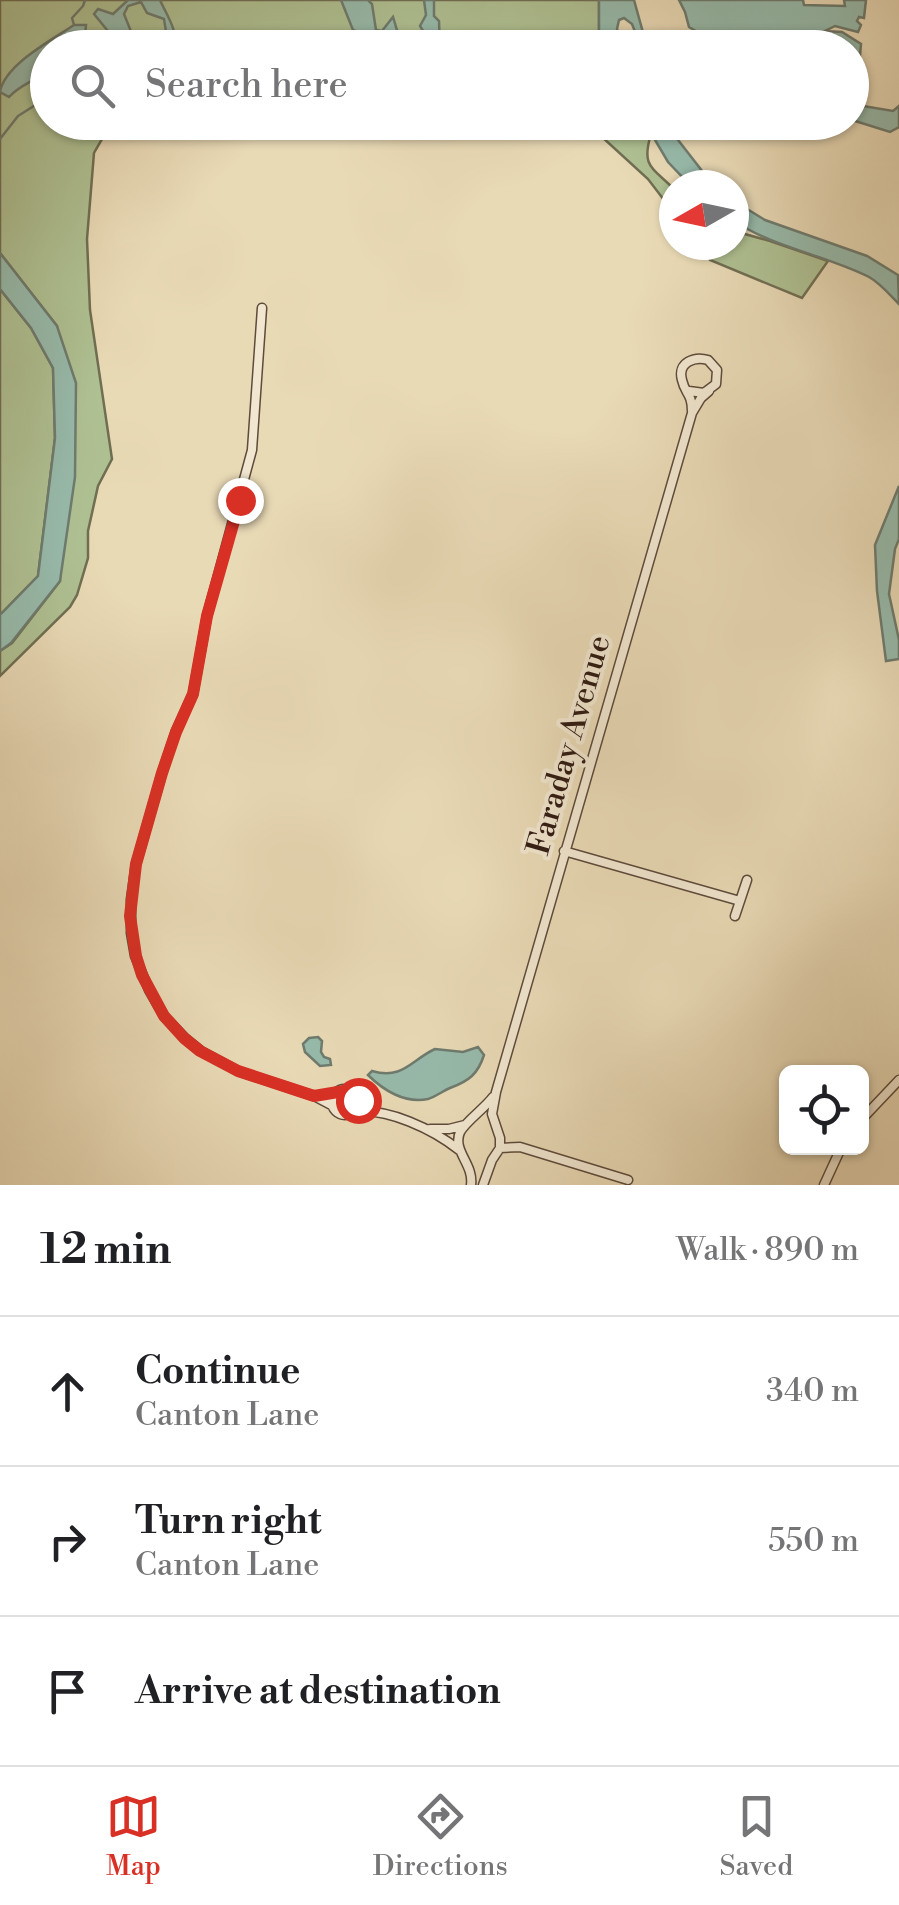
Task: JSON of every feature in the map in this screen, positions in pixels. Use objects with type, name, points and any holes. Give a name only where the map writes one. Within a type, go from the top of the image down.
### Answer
[{"type":"street","points":[[262,308],[252,450],[210,602],[193,694],[162,773],[136,864],[130,916],[136,956],[164,1016],[200,1051],[238,1071],[314,1096],[338,1113],[374,1111],[430,1130],[470,1162],[492,1160]]},
{"type":"street","points":[[698,357],[708,360],[717,370],[718,379],[709,391],[689,391],[682,382],[682,371],[698,357]]},
{"type":"street","name":"Faraday Avenue","points":[[689,391],[692,413]]},
{"type":"street","name":"Faraday Avenue","points":[[498,1131],[492,1114],[496,1092],[564,851],[692,413],[709,391]]},
{"type":"street","points":[[564,851],[740,900]]},
{"type":"street","points":[[735,916],[746,880]]},
{"type":"street","points":[[869,1111],[899,1080]]},
{"type":"street","points":[[314,1096],[350,1090],[374,1111]]},
{"type":"street","name":"Faraday Avenue","points":[[467,1124],[496,1092]]},
{"type":"street","points":[[333,1106],[336,1093]]},
{"type":"street","points":[[354,1112],[357,1096]]},
{"type":"street","points":[[430,1130],[479,1120],[490,1123],[520,1148]]},
{"type":"street","points":[[467,1124],[459,1136],[461,1153],[471,1172],[470,1185]]},
{"type":"street","points":[[483,1185],[500,1148],[498,1131]]},
{"type":"street","points":[[500,1148],[520,1148],[628,1180]]},
{"type":"street","points":[[824,1185],[838,1155]]},
{"type":"shaded area","points":[[0,0],[599,0],[599,30],[30,30],[30,140],[102,140],[94,153],[87,239],[90,310],[112,459],[98,486],[88,531],[88,558],[77,595],[70,607],[0,676],[0,651],[12,643],[60,581],[57,326],[0,253]]},
{"type":"shaded area","points":[[128,0],[160,0],[173,30],[166,30],[164,19],[147,13],[141,2],[128,6],[124,14],[130,30],[107,30],[94,14],[98,9],[113,14]]},
{"type":"shaded area","points":[[341,0],[368,0],[376,30],[353,30]]},
{"type":"shaded area","points":[[424,0],[434,0],[439,30],[423,30],[420,26],[426,15]]},
{"type":"shaded area","points":[[599,0],[634,0],[642,30],[634,30],[624,18],[619,20],[617,30],[599,30]]},
{"type":"shaded area","points":[[679,0],[803,0],[804,5],[845,6],[844,0],[866,0],[864,18],[857,21],[861,25],[859,30],[835,26],[827,30],[694,30],[689,27]]},
{"type":"shaded area","points":[[393,17],[397,30],[383,30]]},
{"type":"shaded area","points":[[74,25],[86,25],[86,30],[66,30]]},
{"type":"shaded area","points":[[30,55],[30,82],[9,97],[0,92],[19,63]]},
{"type":"shaded area","points":[[899,106],[899,127],[890,132],[869,125],[869,107],[893,111]]},
{"type":"shaded area","points":[[605,140],[649,140],[648,160],[659,176],[659,193]]},
{"type":"shaded area","points":[[655,140],[678,140],[701,170],[676,170]]},
{"type":"shaded area","points":[[749,210],[765,220],[867,256],[898,275],[899,304],[869,277],[750,230]]},
{"type":"shaded area","points":[[749,235],[828,261],[802,298],[710,260],[749,260]]},
{"type":"shaded area","points":[[0,253],[57,326],[76,383],[75,477],[60,581],[11,643],[0,651],[0,615],[38,576],[55,438],[53,368],[31,328],[0,289]]},
{"type":"shaded area","points":[[0,289],[31,328],[53,368],[55,438],[38,576],[0,615]]},
{"type":"shaded area","points":[[899,486],[899,539],[889,594],[899,659],[886,661],[875,545]]},
{"type":"shaded area","points":[[318,1037],[322,1041],[321,1052],[331,1065],[320,1066],[305,1052],[303,1044]]},
{"type":"shaded area","points":[[478,1047],[484,1055],[472,1076],[428,1099],[395,1094],[368,1075],[372,1071],[399,1071],[435,1049],[463,1052]]},
{"type":"waterway","points":[[74,25],[72,18],[85,0]]},
{"type":"waterway","points":[[0,139],[18,116],[30,108]]},
{"type":"route","points":[[240,500],[217,574],[193,694],[162,773],[136,864],[131,933],[142,975],[164,1016],[200,1051],[260,1080],[314,1096],[350,1090],[358,1100]]}]
